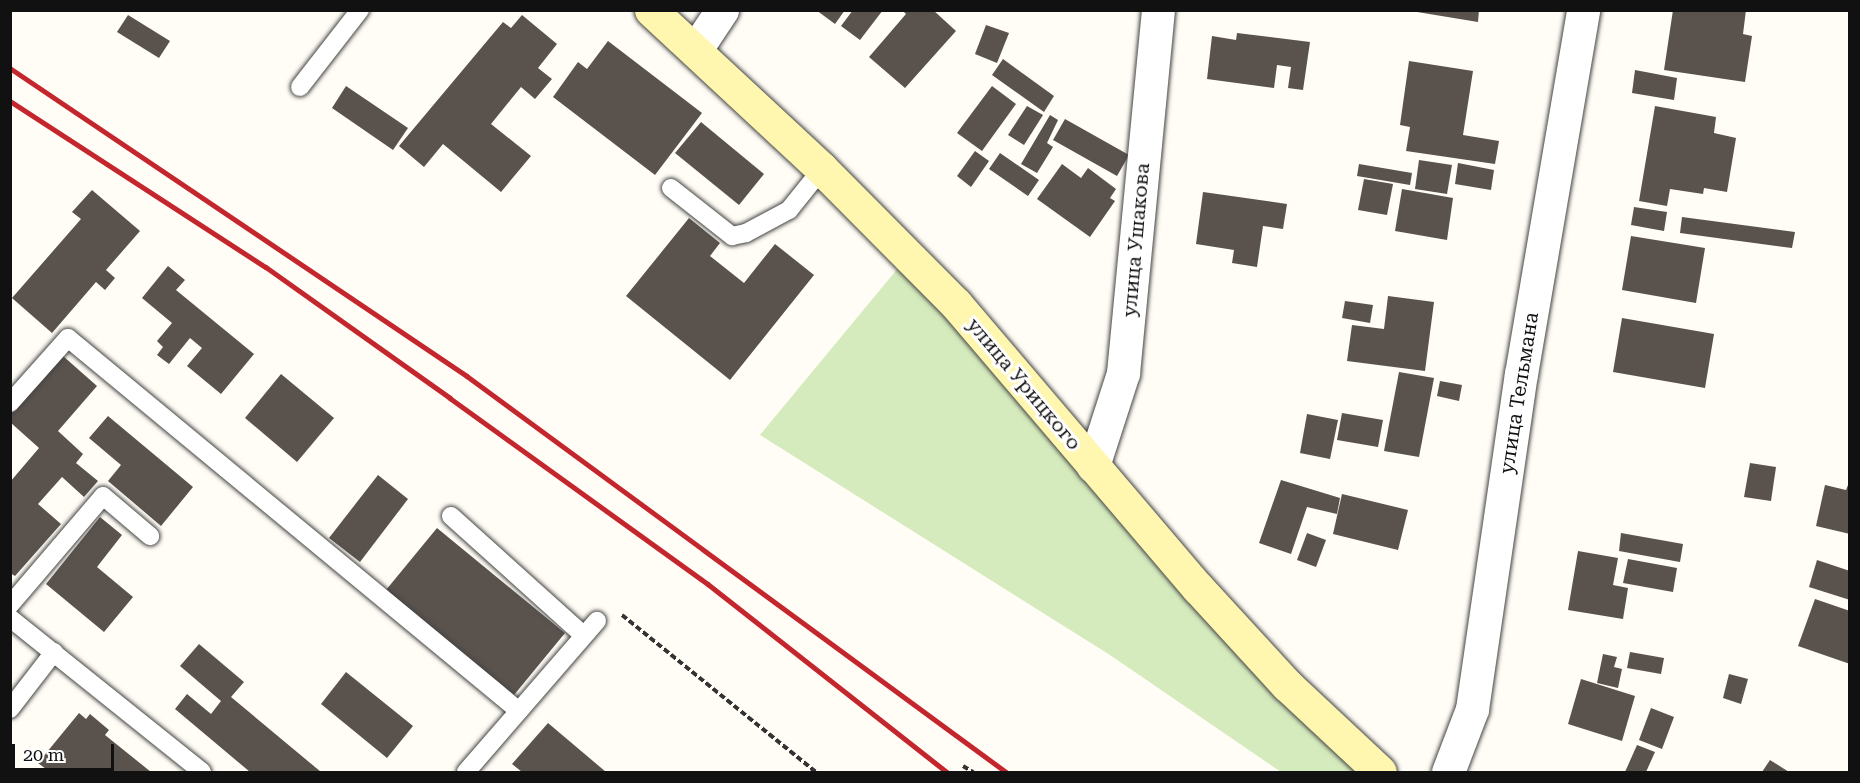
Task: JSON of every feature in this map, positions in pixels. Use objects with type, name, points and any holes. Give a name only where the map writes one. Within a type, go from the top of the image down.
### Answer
[{"type":"street","name":"улица Урицкого","points":[[651,10],[696,48],[822,168],[956,304],[1093,466],[1287,685],[1380,772]]},
{"type":"street","points":[[696,48],[722,10]]},
{"type":"street","name":"улица Ушакова","points":[[1093,466],[1123,373],[1158,10]]},
{"type":"street","name":"улица Тельмана","points":[[1448,772],[1472,710],[1521,374],[1583,10]]},
{"type":"lane","points":[[300,87],[360,10]]},
{"type":"lane","points":[[671,188],[732,236],[746,233],[789,210],[822,168]]},
{"type":"lane","points":[[10,403],[68,338],[519,711]]},
{"type":"lane","points":[[10,605],[103,496],[150,536]]},
{"type":"lane","points":[[451,516],[582,634]]},
{"type":"lane","points":[[10,618],[202,772]]},
{"type":"lane","points":[[466,772],[582,634],[597,621]]},
{"type":"lane","points":[[10,709],[54,652]]},
{"type":"path","points":[[612,606],[816,772]]},
{"type":"path","points":[[963,765],[972,772]]},
{"type":"green space","points":[[908,256],[1366,772],[1281,772],[1110,655],[760,435]]},
{"type":"building","points":[[816,10],[845,10],[835,24]]},
{"type":"building","points":[[853,10],[883,10],[860,40],[841,26]]},
{"type":"building","points":[[902,10],[933,10],[956,31],[905,88],[869,57],[906,14]]},
{"type":"building","points":[[1405,10],[1479,10],[1478,22]]},
{"type":"building","points":[[1673,10],[1746,10],[1743,34],[1752,36],[1745,82],[1664,70]]},
{"type":"building","points":[[128,15],[170,41],[159,58],[117,32]]},
{"type":"building","points":[[522,15],[557,44],[538,68],[552,79],[535,99],[521,87],[491,124],[531,156],[501,192],[443,144],[424,167],[399,146],[503,22],[511,28]]},
{"type":"building","points":[[986,25],[1009,33],[997,63],[975,54]]},
{"type":"building","points":[[1237,33],[1310,42],[1303,90],[1288,88],[1291,67],[1277,65],[1274,88],[1207,79],[1212,36],[1236,40]]},
{"type":"building","points":[[608,41],[702,113],[655,175],[553,97],[578,62],[587,69]]},
{"type":"building","points":[[1003,59],[1054,96],[1044,112],[992,75]]},
{"type":"building","points":[[1409,61],[1473,71],[1463,135],[1499,141],[1495,164],[1406,151],[1410,127],[1400,125]]},
{"type":"building","points":[[1635,70],[1677,78],[1674,100],[1632,93]]},
{"type":"building","points":[[346,86],[408,128],[393,150],[332,108]]},
{"type":"building","points":[[992,86],[1016,104],[982,151],[957,133]]},
{"type":"building","points":[[1027,106],[1043,115],[1024,145],[1008,135]]},
{"type":"building","points":[[1655,106],[1716,117],[1714,133],[1736,138],[1727,192],[1704,188],[1703,194],[1670,189],[1667,206],[1639,201]]},
{"type":"building","points":[[1050,115],[1058,120],[1047,143],[1053,147],[1037,173],[1021,164]]},
{"type":"building","points":[[1065,119],[1129,155],[1117,176],[1053,140]]},
{"type":"building","points":[[701,122],[764,174],[739,205],[675,153]]},
{"type":"building","points":[[975,151],[989,161],[971,187],[957,176]]},
{"type":"building","points":[[1000,153],[1039,180],[1028,196],[989,169]]},
{"type":"building","points":[[1419,160],[1452,165],[1447,194],[1415,189]]},
{"type":"building","points":[[1458,163],[1494,170],[1491,190],[1455,184]]},
{"type":"building","points":[[1062,164],[1081,178],[1088,168],[1116,189],[1110,198],[1115,201],[1090,237],[1037,199]]},
{"type":"building","points":[[1359,164],[1412,173],[1410,185],[1357,176]]},
{"type":"building","points":[[1364,179],[1393,184],[1387,215],[1358,210]]},
{"type":"building","points":[[1402,189],[1453,198],[1447,240],[1395,231]]},
{"type":"building","points":[[92,190],[140,231],[106,270],[115,278],[105,290],[96,282],[52,333],[12,298],[81,219],[72,212]]},
{"type":"building","points":[[1203,192],[1287,204],[1283,229],[1263,226],[1257,267],[1232,263],[1234,250],[1196,244]]},
{"type":"building","points":[[1634,207],[1667,212],[1664,231],[1631,225]]},
{"type":"building","points":[[1682,217],[1795,232],[1792,248],[1680,233]]},
{"type":"building","points":[[689,218],[720,243],[710,256],[744,283],[775,244],[814,275],[730,380],[626,296]]},
{"type":"building","points":[[1631,236],[1705,248],[1696,303],[1622,290]]},
{"type":"building","points":[[168,266],[185,280],[176,290],[254,354],[221,394],[187,366],[202,348],[190,338],[169,364],[157,355],[163,347],[157,341],[172,323],[142,298]]},
{"type":"building","points":[[1388,296],[1434,302],[1425,371],[1347,361],[1352,325],[1384,329]]},
{"type":"building","points":[[1345,301],[1373,305],[1370,323],[1342,318]]},
{"type":"building","points":[[1622,318],[1714,334],[1705,388],[1613,372]]},
{"type":"building","points":[[63,356],[97,386],[58,431],[83,454],[76,463],[98,481],[84,497],[62,477],[38,504],[61,524],[15,576],[10,573],[10,482],[39,448],[10,422],[10,415]]},
{"type":"building","points":[[1399,372],[1434,378],[1419,457],[1384,451]]},
{"type":"building","points":[[281,374],[334,418],[297,462],[245,418]]},
{"type":"building","points":[[1440,381],[1462,385],[1459,401],[1437,396]]},
{"type":"building","points":[[1342,413],[1383,420],[1378,447],[1337,440]]},
{"type":"building","points":[[1307,414],[1338,420],[1330,459],[1300,453]]},
{"type":"building","points":[[108,416],[193,487],[161,526],[108,481],[121,465],[89,438]]},
{"type":"building","points":[[1750,463],[1776,467],[1771,501],[1744,497]]},
{"type":"building","points":[[378,475],[408,499],[360,562],[329,538]]},
{"type":"building","points":[[1281,480],[1340,498],[1337,514],[1307,507],[1291,554],[1259,543]]},
{"type":"building","points":[[1850,480],[1850,534],[1816,526],[1825,485],[1846,490]]},
{"type":"building","points":[[1342,494],[1408,510],[1398,550],[1333,534]]},
{"type":"building","points":[[100,517],[122,535],[97,567],[133,597],[104,632],[46,584]]},
{"type":"building","points":[[437,528],[565,633],[514,695],[386,590]]},
{"type":"building","points":[[1307,533],[1326,540],[1316,567],[1297,560]]},
{"type":"building","points":[[1621,533],[1683,544],[1680,562],[1619,551]]},
{"type":"building","points":[[1578,551],[1618,558],[1613,585],[1628,588],[1623,619],[1568,610]]},
{"type":"building","points":[[1628,559],[1677,568],[1673,592],[1623,583]]},
{"type":"building","points":[[1817,560],[1850,571],[1850,600],[1809,587]]},
{"type":"building","points":[[1815,599],[1850,611],[1850,664],[1798,646]]},
{"type":"building","points":[[199,644],[244,682],[231,697],[321,772],[250,772],[175,709],[187,694],[211,714],[221,701],[180,666]]},
{"type":"building","points":[[1630,652],[1664,658],[1661,674],[1627,668]]},
{"type":"building","points":[[1603,654],[1617,657],[1614,667],[1622,669],[1618,688],[1597,683]]},
{"type":"building","points":[[346,672],[413,726],[387,758],[321,704]]},
{"type":"building","points":[[1729,674],[1748,679],[1741,704],[1723,698]]},
{"type":"building","points":[[1581,679],[1635,696],[1622,741],[1568,724]]},
{"type":"building","points":[[1651,708],[1674,717],[1662,749],[1639,740]]},
{"type":"building","points":[[79,713],[86,719],[90,714],[109,730],[105,735],[151,772],[50,772],[38,763]]},
{"type":"building","points":[[548,723],[606,772],[522,772],[512,764]]},
{"type":"building","points":[[1637,745],[1655,752],[1646,772],[1625,772]]},
{"type":"building","points":[[1770,760],[1789,772],[1762,772]]},
{"type":"railway","points":[[10,68],[467,376],[1006,772]]},
{"type":"railway","points":[[10,101],[266,267],[450,398],[708,584],[947,772]]}]
